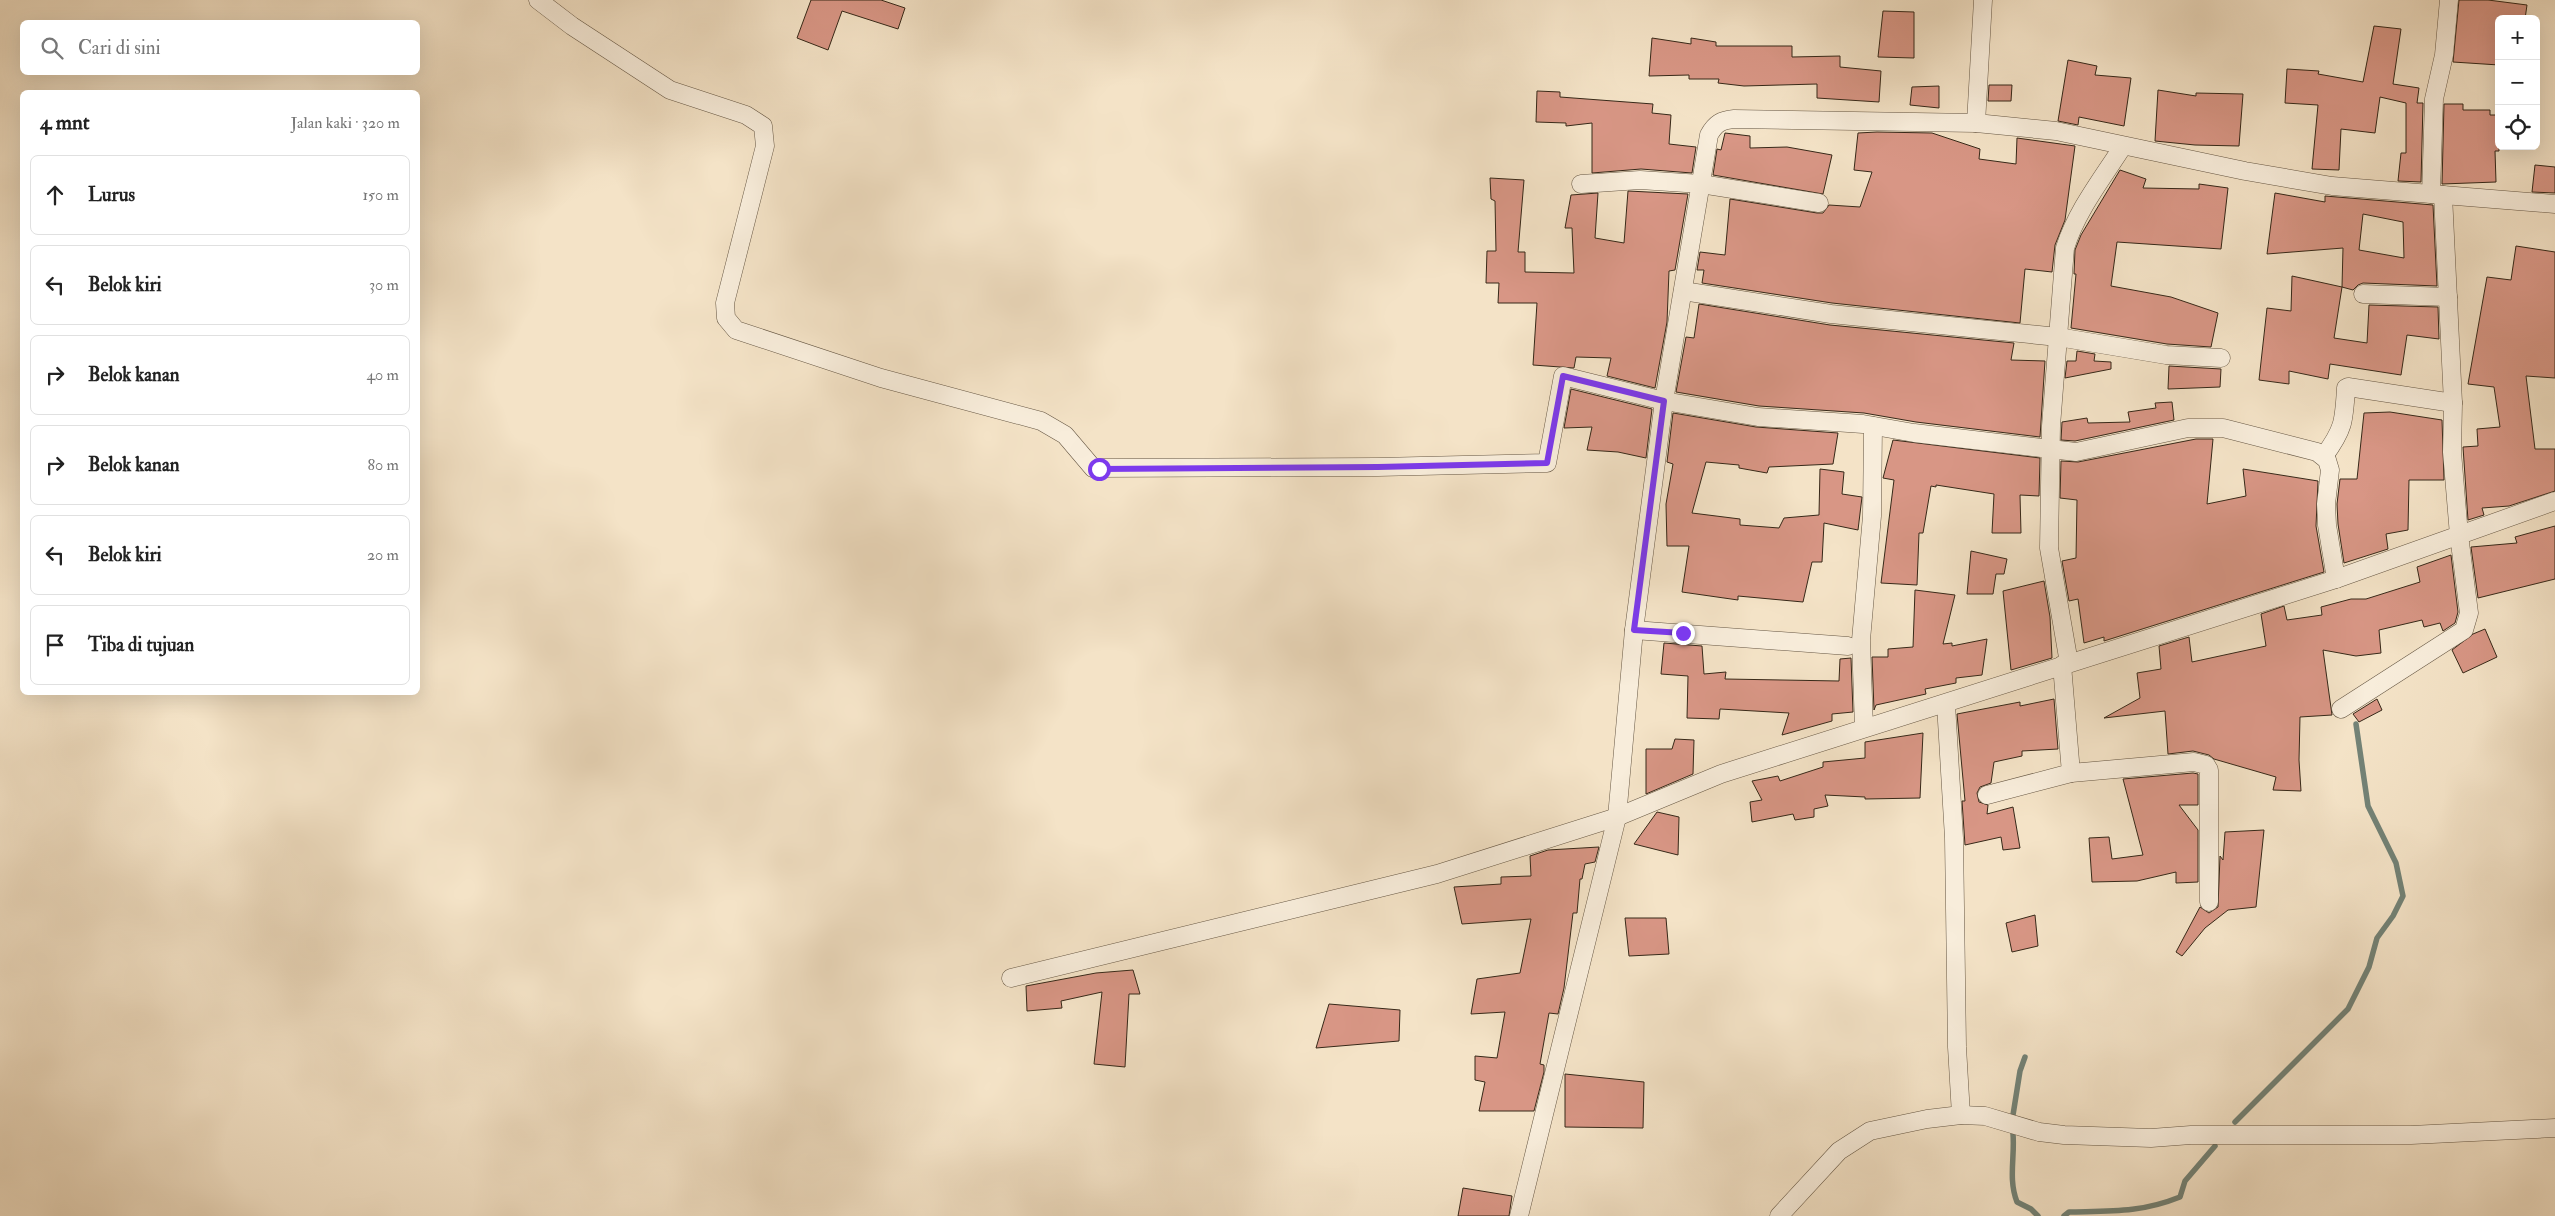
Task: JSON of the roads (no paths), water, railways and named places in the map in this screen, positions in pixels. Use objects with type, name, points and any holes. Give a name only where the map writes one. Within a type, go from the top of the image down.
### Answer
[{"type":"street","points":[[538,0],[572,26],[670,90],[746,115],[763,126],[765,146],[725,303],[726,318],[736,330],[880,378],[1041,421],[1065,435],[1092,468],[1368,468],[1547,463],[1563,376],[1664,401],[1758,417],[1873,426],[1914,433],[2076,452],[2188,428],[2223,428],[2324,456]]},
{"type":"street","points":[[1976,123],[1983,0]]},
{"type":"street","points":[[2340,709],[2464,630],[2470,612],[2458,535],[2452,452],[2453,403],[2448,297],[2437,194],[2434,99],[2444,55],[2449,0]]},
{"type":"street","points":[[1519,1216],[1617,818],[1634,630],[1664,401],[1709,135],[1713,127],[1723,120],[1976,123],[2056,131],[2245,171],[2332,186],[2555,204]]},
{"type":"street","points":[[2071,773],[2066,664],[2048,548],[2050,448],[2065,248],[2072,226],[2123,146]]},
{"type":"street","points":[[1581,184],[1640,180],[1701,184],[1819,203]]},
{"type":"street","points":[[1683,291],[1830,314],[2058,337],[2166,355],[2221,358]]},
{"type":"street","points":[[2363,294],[2448,297]]},
{"type":"street","points":[[2324,456],[2339,436],[2344,419],[2346,388],[2348,386],[2453,403]]},
{"type":"street","points":[[1864,728],[1861,640],[1872,516],[1873,426]]},
{"type":"street","points":[[2324,456],[2330,470],[2326,504],[2327,525],[2336,579]]},
{"type":"street","points":[[1011,978],[1437,874],[1617,818],[1721,774],[2336,579],[2555,501]]},
{"type":"street","points":[[1634,630],[1848,646]]},
{"type":"street","points":[[1946,704],[1954,838],[1957,1047],[1961,1115]]},
{"type":"street","points":[[1987,795],[2071,773],[2194,762],[2206,765],[2209,770],[2208,902]]},
{"type":"street","points":[[1779,1216],[1839,1151],[1870,1131],[1927,1119],[1961,1115],[1985,1116],[2039,1132],[2151,1138],[2191,1135],[2411,1135],[2555,1128]]},
{"type":"waterway","points":[[2235,1122],[2348,1009],[2369,967],[2377,938],[2393,916],[2403,896],[2396,863],[2368,806],[2356,724]]},
{"type":"waterway","points":[[2013,1115],[2020,1071],[2025,1057]]},
{"type":"waterway","points":[[2013,1134],[2012,1176],[2014,1193],[2017,1202],[2031,1209],[2038,1216]]},
{"type":"waterway","points":[[2064,1216],[2069,1212],[2138,1209],[2180,1197],[2185,1181],[2215,1146]]}]
